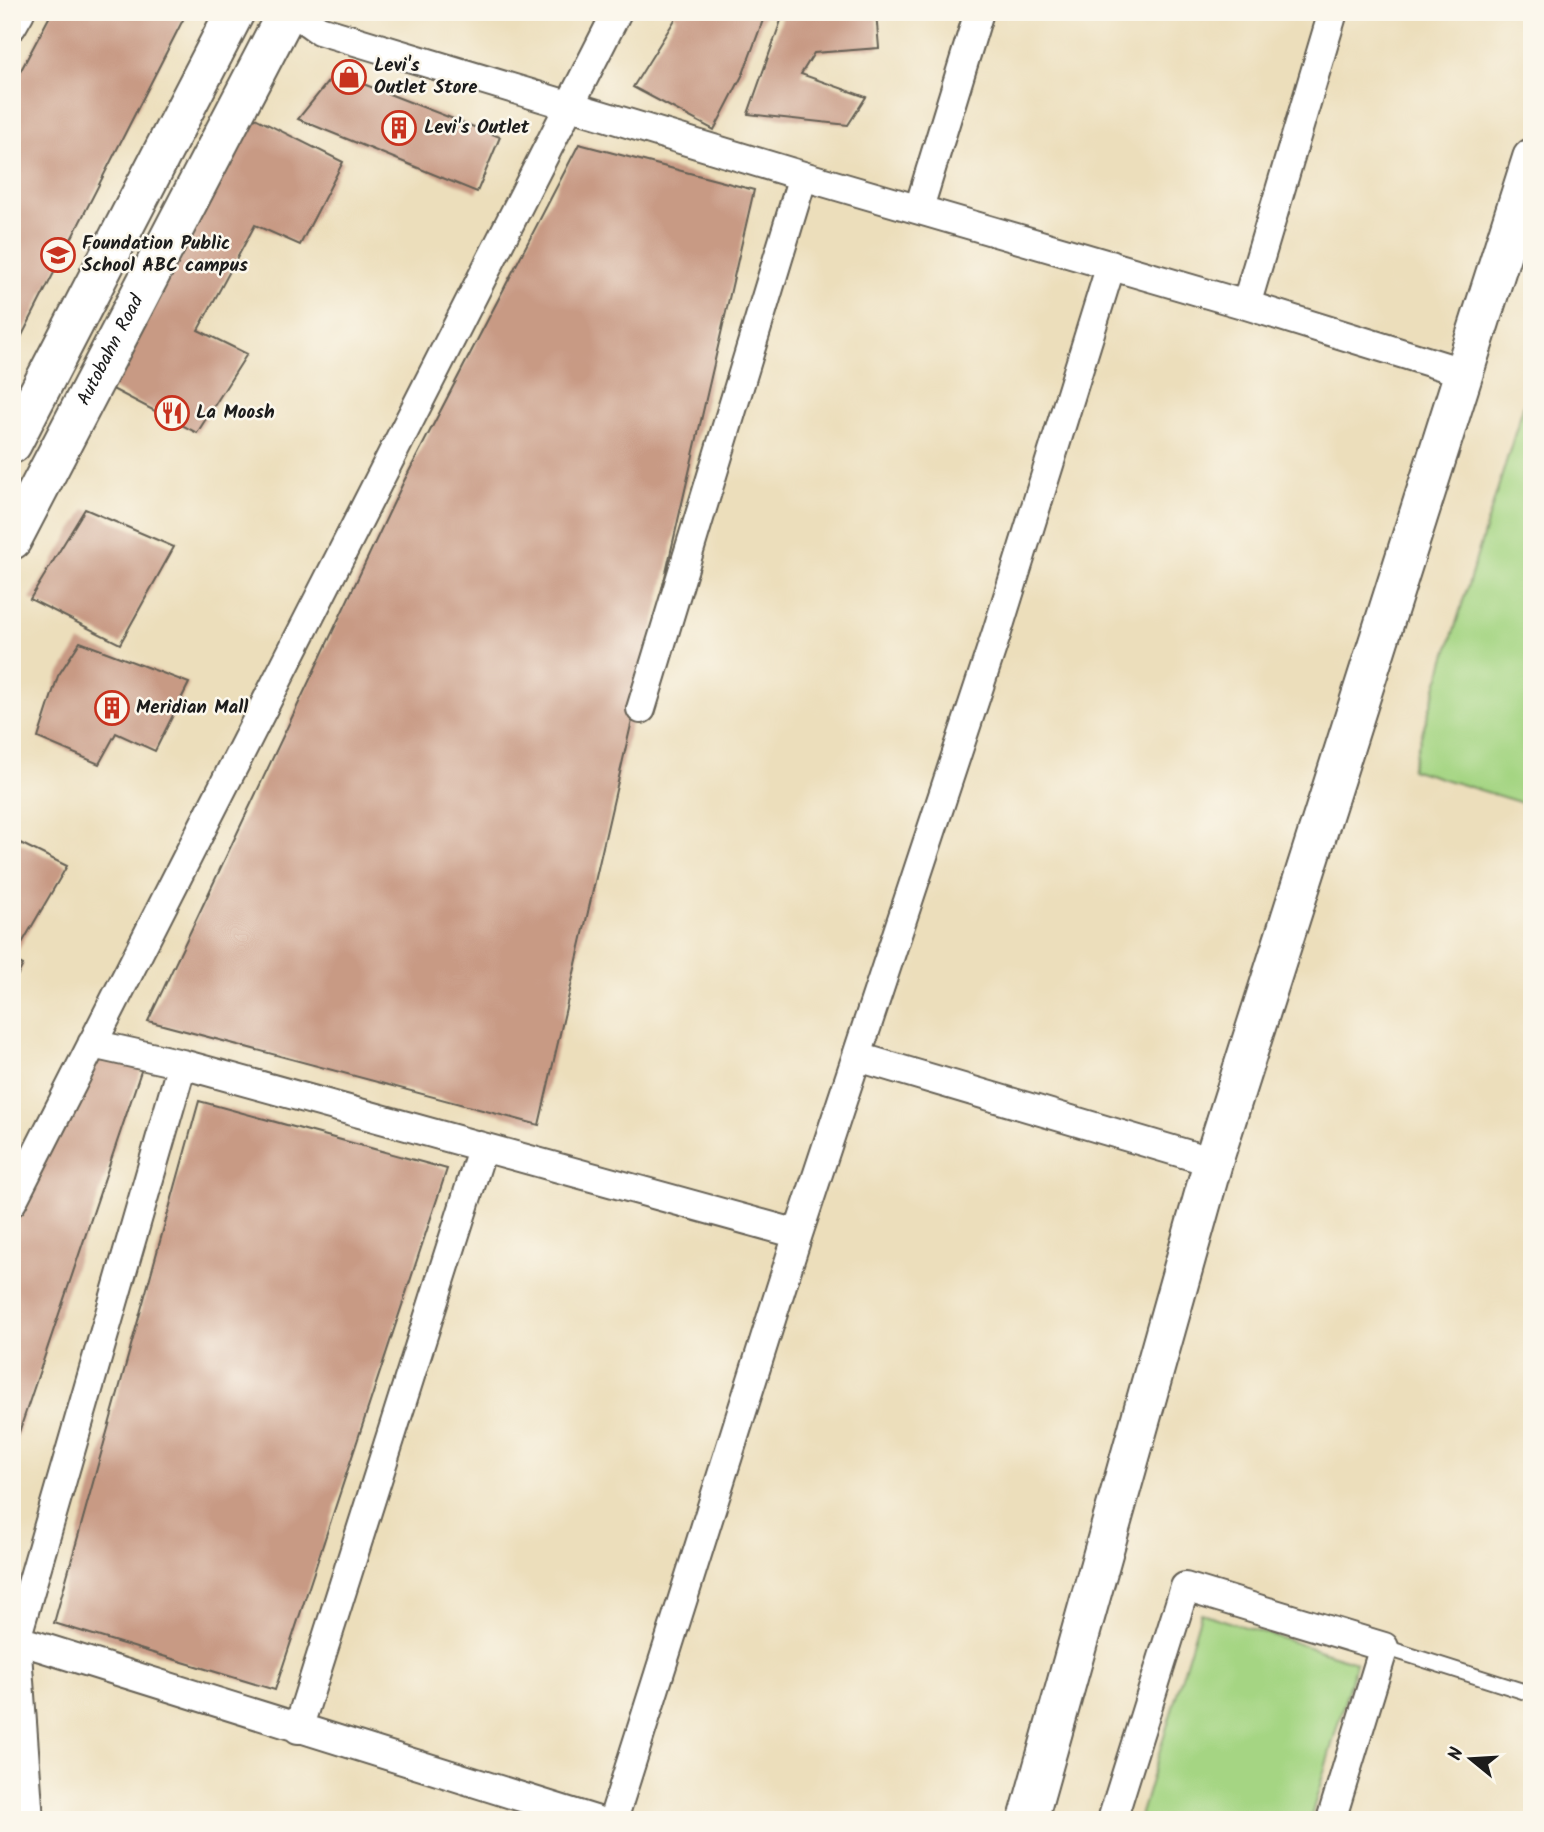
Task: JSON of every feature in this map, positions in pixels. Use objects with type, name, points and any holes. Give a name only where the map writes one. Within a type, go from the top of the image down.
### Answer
[{"type":"main road","points":[[12,444],[235,12]]},
{"type":"main road","name":"Autobahn Road","points":[[12,540],[288,12]]},
{"type":"main road","points":[[1028,1820],[1213,1162],[1532,158]]},
{"type":"street","points":[[12,26],[20,12]]},
{"type":"street","points":[[294,12],[319,30],[803,176],[1246,305],[1465,373]]},
{"type":"street","points":[[12,1202],[617,12]]},
{"type":"street","points":[[919,208],[979,12]]},
{"type":"street","points":[[1246,305],[1333,12]]},
{"type":"street","points":[[641,709],[803,176]]},
{"type":"street","points":[[613,1820],[798,1234],[1001,619],[1111,265]]},
{"type":"street","points":[[92,1044],[182,1064],[482,1149],[798,1234]]},
{"type":"street","points":[[858,1057],[1213,1162]]},
{"type":"street","points":[[29,1820],[14,1639],[182,1064]]},
{"type":"street","points":[[298,1729],[482,1149]]},
{"type":"street","points":[[1112,1820],[1185,1587],[1384,1647],[1331,1820]]},
{"type":"street","points":[[14,1639],[595,1820]]},
{"type":"lane","points":[[1384,1647],[1532,1694]]},
{"type":"green space","points":[[1532,378],[1532,806],[1411,769]]},
{"type":"green space","points":[[1201,1613],[1356,1662],[1310,1820],[1139,1820]]},
{"type":"building","points":[[52,12],[187,12],[12,355],[12,87]]},
{"type":"building","points":[[670,12],[766,12],[743,74],[714,130],[633,87],[676,18]]},
{"type":"building","points":[[784,12],[876,12],[879,48],[814,53],[801,74],[866,97],[848,125],[748,114]]},
{"type":"building","name":"Levi's Outlet","points":[[335,73],[500,137],[477,192],[298,119]]},
{"type":"building","points":[[241,111],[343,162],[300,245],[255,225],[198,330],[247,354],[197,433],[101,383]]},
{"type":"building","points":[[579,144],[754,190],[539,1125],[148,1021],[404,481]]},
{"type":"building","points":[[85,509],[174,547],[120,644],[30,599]]},
{"type":"building","name":"Meridian Mall","points":[[80,642],[189,683],[155,751],[116,733],[99,764],[38,738],[58,676]]},
{"type":"building","points":[[12,839],[67,866],[18,950],[12,947]]},
{"type":"building","points":[[12,959],[23,965],[12,986]]},
{"type":"building","points":[[93,1059],[142,1068],[12,1453],[12,1222]]},
{"type":"building","points":[[199,1101],[447,1169],[275,1690],[54,1623]]},
{"type":"place","name":"Levi's Outlet Store","points":[[349,77]]},
{"type":"place","name":"Levi's Outlet","points":[[399,128]]},
{"type":"place","name":"Foundation Public School ABC campus","points":[[58,255]]},
{"type":"place","name":"La Moosh","points":[[172,413]]},
{"type":"place","name":"Meridian Mall","points":[[112,708]]}]
